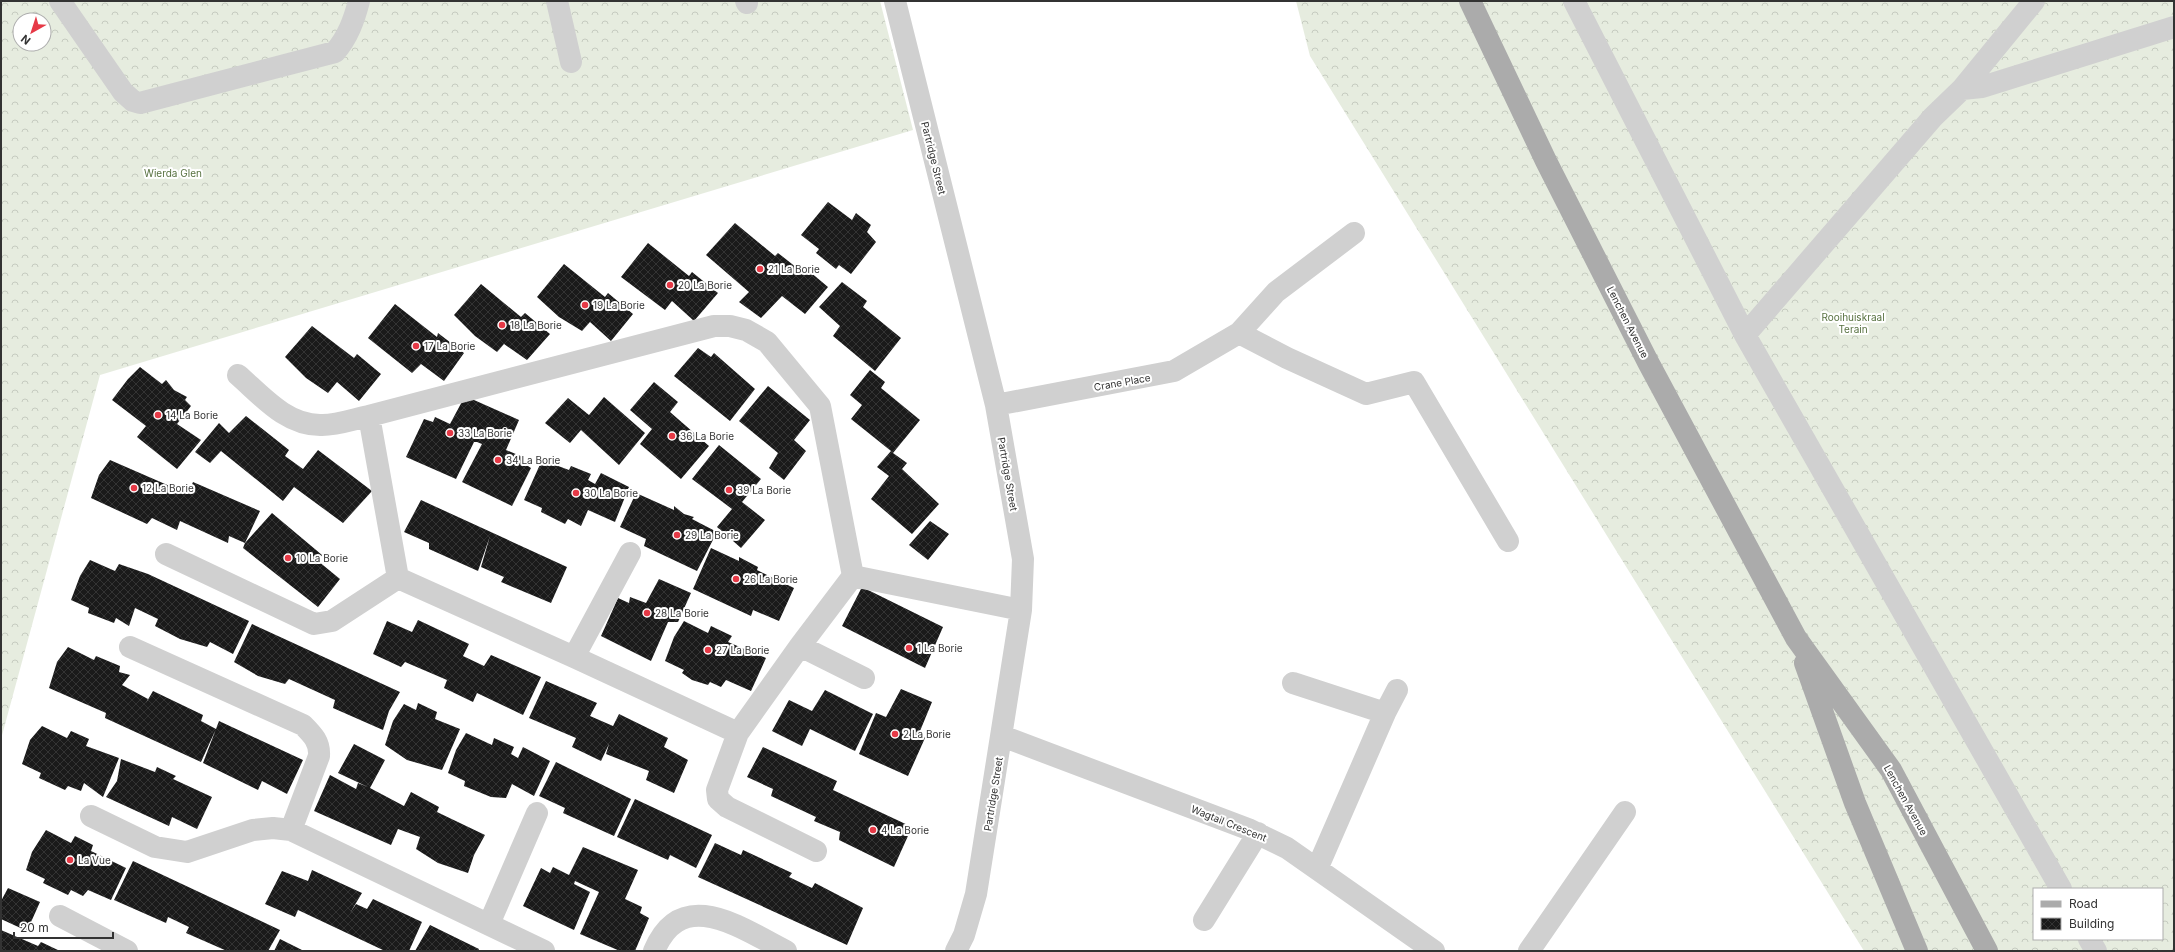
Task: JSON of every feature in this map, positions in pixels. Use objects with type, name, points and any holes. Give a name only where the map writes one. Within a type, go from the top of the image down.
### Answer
[{"type":"main road","name":"Lenchen Avenue","points":[[1470,1],[1546,161],[1648,362],[1796,638],[1891,770],[1987,951]]},
{"type":"main road","name":"Lenchen Avenue","points":[[1796,638],[1855,802],[1917,951]]},
{"type":"street","points":[[60,1],[122,92],[133,101],[140,103],[335,52],[346,37],[353,23],[359,1]]},
{"type":"street","points":[[557,1],[571,62]]},
{"type":"street","name":"Partridge Street","points":[[895,1],[996,405],[1023,559],[1021,610],[976,894],[964,935],[956,951]]},
{"type":"street","points":[[1574,1],[1745,335],[2060,888]]},
{"type":"street","points":[[1745,335],[1933,117],[1962,90],[2034,1]]},
{"type":"street","points":[[1962,90],[1982,87],[2174,27]]},
{"type":"street","name":"Crane Place","points":[[996,405],[1174,371],[1239,333],[1276,292],[1354,233]]},
{"type":"street","points":[[238,375],[278,410],[304,423],[321,426],[369,416],[714,326],[730,326],[746,330],[767,342],[820,406],[853,576],[800,646],[738,733],[716,790],[718,799],[727,807],[816,851]]},
{"type":"street","points":[[1239,333],[1287,358],[1366,394],[1414,382],[1508,541]]},
{"type":"street","points":[[369,416],[398,578]]},
{"type":"street","points":[[574,657],[630,553]]},
{"type":"street","points":[[166,554],[314,624],[332,621],[398,578]]},
{"type":"street","points":[[853,576],[1021,610]]},
{"type":"street","points":[[398,578],[738,733]]},
{"type":"street","points":[[800,646],[864,678]]},
{"type":"street","points":[[130,647],[303,725],[313,735],[320,745],[319,756],[292,830]]},
{"type":"street","points":[[1293,683],[1385,713]]},
{"type":"street","points":[[1317,869],[1385,713],[1397,690]]},
{"type":"street","name":"Wagtail Crescent","points":[[1002,736],[1258,833],[1287,848],[1317,869],[1407,943],[1434,951]]},
{"type":"street","points":[[489,924],[537,812]]},
{"type":"street","points":[[1529,951],[1626,812]]},
{"type":"street","points":[[91,816],[155,847],[187,852],[253,830],[273,828],[292,830],[544,951]]},
{"type":"street","points":[[1204,920],[1258,833]]},
{"type":"street","points":[[60,916],[127,951]]},
{"type":"street","points":[[654,951],[660,937],[674,922],[687,916],[718,917],[786,951]]},
{"type":"street","points":[[2090,940],[2096,951]]},
{"type":"green space","name":"Wierda Glen","points":[[1,1],[880,1],[913,130],[100,375],[1,739]]},
{"type":"green space","name":"Rooihuiskraal Terain","points":[[1296,1],[2174,1],[2174,951],[1864,951],[1310,56]]},
{"type":"building","points":[[828,202],[852,220],[856,213],[871,225],[867,232],[876,242],[851,274],[839,265],[836,269],[816,253],[819,249],[801,235]]},
{"type":"building","name":"21 La Borie","points":[[735,223],[775,256],[778,253],[801,271],[803,266],[828,287],[805,314],[782,296],[761,318],[739,302],[749,292],[706,255]]},
{"type":"building","name":"20 La Borie","points":[[648,243],[689,276],[692,272],[718,293],[694,321],[672,301],[665,310],[621,277]]},
{"type":"building","name":"19 La Borie","points":[[564,264],[605,297],[608,293],[633,314],[611,341],[590,322],[582,331],[559,317],[537,297]]},
{"type":"building","points":[[842,282],[867,301],[863,307],[901,338],[875,371],[833,336],[840,326],[819,307]]},
{"type":"building","name":"18 La Borie","points":[[481,284],[521,317],[525,313],[550,334],[527,360],[504,344],[497,352],[475,336],[454,315]]},
{"type":"building","name":"17 La Borie","points":[[395,304],[437,337],[438,333],[464,353],[444,381],[421,364],[412,373],[368,338]]},
{"type":"building","points":[[312,326],[354,358],[357,354],[381,374],[359,401],[337,382],[328,393],[306,378],[285,357]]},
{"type":"building","points":[[698,348],[711,357],[714,353],[755,389],[730,421],[674,376]]},
{"type":"building","name":"14 La Borie","points":[[140,367],[162,384],[166,380],[174,390],[187,397],[185,400],[191,406],[177,424],[201,440],[177,469],[137,437],[146,426],[112,400],[128,379]]},
{"type":"building","points":[[870,370],[885,382],[881,388],[920,420],[893,453],[907,463],[902,469],[939,504],[912,534],[871,499],[889,476],[877,467],[891,451],[851,419],[862,405],[850,395]]},
{"type":"building","name":"36 La Borie","points":[[654,382],[678,402],[670,412],[709,446],[681,479],[640,444],[652,429],[630,410]]},
{"type":"building","points":[[768,386],[810,420],[794,440],[806,451],[784,480],[769,468],[778,453],[739,421]]},
{"type":"building","points":[[465,396],[519,420],[506,450],[523,457],[522,462],[531,468],[512,506],[462,482],[482,444],[474,442],[456,479],[406,457],[424,419],[433,422],[435,417],[450,424]]},
{"type":"building","points":[[604,397],[645,433],[619,465],[581,430],[570,443],[545,423],[568,398],[589,415]]},
{"type":"building","points":[[246,416],[289,450],[285,456],[303,469],[318,450],[372,491],[343,523],[294,487],[283,501],[221,451],[210,463],[195,452],[219,423],[229,433]]},
{"type":"building","name":"39 La Borie","points":[[719,445],[761,479],[742,502],[765,520],[741,548],[717,527],[732,509],[692,479]]},
{"type":"building","points":[[110,460],[188,494],[193,482],[260,511],[245,543],[229,536],[228,543],[180,521],[177,530],[152,518],[147,524],[91,498],[99,475]]},
{"type":"building","name":"30 La Borie","points":[[542,460],[569,470],[571,466],[591,474],[588,480],[595,484],[601,473],[629,487],[615,522],[588,510],[581,526],[568,519],[565,524],[541,512],[542,508],[524,500]]},
{"type":"building","name":"29 La Borie","points":[[636,493],[674,510],[674,506],[684,514],[694,517],[692,519],[717,532],[697,571],[644,546],[646,539],[620,527]]},
{"type":"building","points":[[421,500],[567,567],[551,603],[501,582],[504,577],[481,567],[490,536],[478,571],[429,549],[429,543],[404,532]]},
{"type":"building","name":"10 La Borie","points":[[272,513],[322,555],[318,561],[340,579],[318,607],[243,548],[245,543]]},
{"type":"building","points":[[930,521],[949,534],[928,560],[909,545]]},
{"type":"building","name":"26 La Borie","points":[[711,548],[739,561],[739,557],[758,567],[757,570],[794,588],[779,621],[753,610],[751,616],[693,589]]},
{"type":"building","points":[[90,560],[115,571],[119,564],[148,574],[249,621],[233,654],[210,642],[207,647],[180,639],[155,626],[158,619],[135,608],[129,626],[116,618],[114,623],[88,613],[89,608],[71,600],[80,576]]},
{"type":"building","name":"28 La Borie","points":[[659,579],[691,593],[678,622],[668,622],[651,661],[601,636],[618,598],[629,603],[630,597],[646,603]]},
{"type":"building","name":"1 La Borie","points":[[862,587],[943,627],[925,668],[842,626]]},
{"type":"building","points":[[418,620],[469,644],[463,656],[484,666],[491,655],[541,677],[523,715],[477,693],[473,702],[444,688],[447,680],[405,662],[401,667],[373,654],[387,621],[412,632]]},
{"type":"building","name":"27 La Borie","points":[[684,621],[708,633],[711,626],[732,636],[728,642],[766,658],[751,691],[726,680],[721,687],[710,682],[708,685],[692,680],[682,673],[684,670],[665,661],[674,637]]},
{"type":"building","points":[[252,624],[400,692],[389,711],[383,730],[333,708],[335,700],[289,679],[285,684],[258,676],[234,662]]},
{"type":"building","points":[[68,647],[94,660],[96,656],[120,666],[119,672],[130,675],[122,685],[148,699],[146,703],[153,691],[203,715],[201,721],[216,729],[201,762],[105,718],[106,713],[49,688],[57,662]]},
{"type":"building","points":[[546,681],[597,703],[590,716],[613,726],[619,714],[668,738],[664,747],[688,760],[674,793],[646,780],[649,771],[606,754],[609,744],[601,761],[572,747],[576,738],[529,718]]},
{"type":"building","name":"2 La Borie","points":[[901,689],[932,702],[920,731],[925,738],[908,776],[859,754],[876,713],[886,717]]},
{"type":"building","points":[[825,690],[873,714],[855,751],[810,729],[802,746],[772,731],[789,700],[812,711]]},
{"type":"building","points":[[418,703],[437,712],[435,719],[460,729],[442,770],[407,760],[385,745],[393,721],[404,704],[416,710]]},
{"type":"building","points":[[219,721],[303,760],[287,794],[262,781],[258,790],[203,763]]},
{"type":"building","points":[[42,726],[67,738],[71,731],[89,739],[86,746],[119,758],[103,797],[84,783],[81,791],[68,786],[65,790],[39,778],[41,773],[22,764],[30,740]]},
{"type":"building","points":[[466,733],[492,745],[494,738],[514,747],[511,754],[518,758],[523,747],[550,761],[534,796],[512,784],[506,798],[491,797],[464,786],[465,781],[448,773],[456,750]]},
{"type":"building","points":[[354,744],[385,760],[370,788],[404,806],[411,792],[439,807],[437,812],[485,835],[474,855],[468,873],[438,863],[416,849],[420,837],[398,829],[391,845],[314,811],[330,775],[356,789],[358,783],[368,787],[338,773]]},
{"type":"building","points":[[763,747],[837,781],[833,790],[912,827],[894,867],[839,840],[840,832],[814,821],[816,817],[771,796],[773,789],[747,777]]},
{"type":"building","points":[[121,759],[155,772],[157,767],[176,776],[173,779],[212,797],[197,829],[172,817],[169,826],[106,797],[117,781]]},
{"type":"building","points":[[556,762],[631,799],[614,836],[563,813],[565,808],[539,796]]},
{"type":"building","points":[[635,799],[712,835],[696,868],[670,855],[668,860],[617,837]]},
{"type":"building","name":"La Vue","points":[[46,830],[71,843],[75,836],[93,845],[91,851],[126,868],[111,900],[88,890],[83,896],[71,890],[68,895],[43,883],[45,879],[26,870],[32,852]]},
{"type":"building","points":[[715,843],[741,855],[743,850],[792,873],[789,877],[812,888],[815,883],[863,908],[847,945],[698,877]]},
{"type":"building","points":[[583,847],[638,870],[625,899],[642,907],[640,913],[649,918],[635,951],[620,951],[580,934],[599,892],[575,881],[574,884],[590,892],[574,930],[523,906],[541,868],[550,873],[553,867],[569,875]]},
{"type":"building","points":[[133,861],[280,930],[268,951],[227,951],[186,933],[189,927],[168,917],[166,923],[114,900]]},
{"type":"building","points":[[312,870],[362,893],[350,913],[356,904],[367,909],[373,899],[422,922],[409,951],[385,951],[298,910],[295,917],[265,904],[282,871],[308,881]]},
{"type":"building","points":[[8,888],[40,902],[27,931],[1,919],[1,901]]},
{"type":"building","points":[[430,925],[479,949],[478,951],[415,951]]},
{"type":"building","points":[[1,930],[38,946],[41,942],[60,951],[1,951]]},
{"type":"building","points":[[280,939],[304,951],[274,951]]},
{"type":"place","name":"21 La Borie","points":[[760,269]]},
{"type":"place","name":"20 La Borie","points":[[670,285]]},
{"type":"place","name":"19 La Borie","points":[[585,305]]},
{"type":"place","name":"18 La Borie","points":[[502,325]]},
{"type":"place","name":"17 La Borie","points":[[416,346]]},
{"type":"place","name":"14 La Borie","points":[[158,415]]},
{"type":"place","name":"33 La Borie","points":[[450,433]]},
{"type":"place","name":"36 La Borie","points":[[672,436]]},
{"type":"place","name":"34 La Borie","points":[[498,460]]},
{"type":"place","name":"12 La Borie","points":[[134,488]]},
{"type":"place","name":"39 La Borie","points":[[729,490]]},
{"type":"place","name":"30 La Borie","points":[[576,493]]},
{"type":"place","name":"29 La Borie","points":[[677,535]]},
{"type":"place","name":"10 La Borie","points":[[288,558]]},
{"type":"place","name":"26 La Borie","points":[[736,579]]},
{"type":"place","name":"28 La Borie","points":[[647,613]]},
{"type":"place","name":"1 La Borie","points":[[909,648]]},
{"type":"place","name":"27 La Borie","points":[[708,650]]},
{"type":"place","name":"2 La Borie","points":[[895,734]]},
{"type":"place","name":"4 La Borie","points":[[873,830]]},
{"type":"place","name":"La Vue","points":[[70,860]]}]
